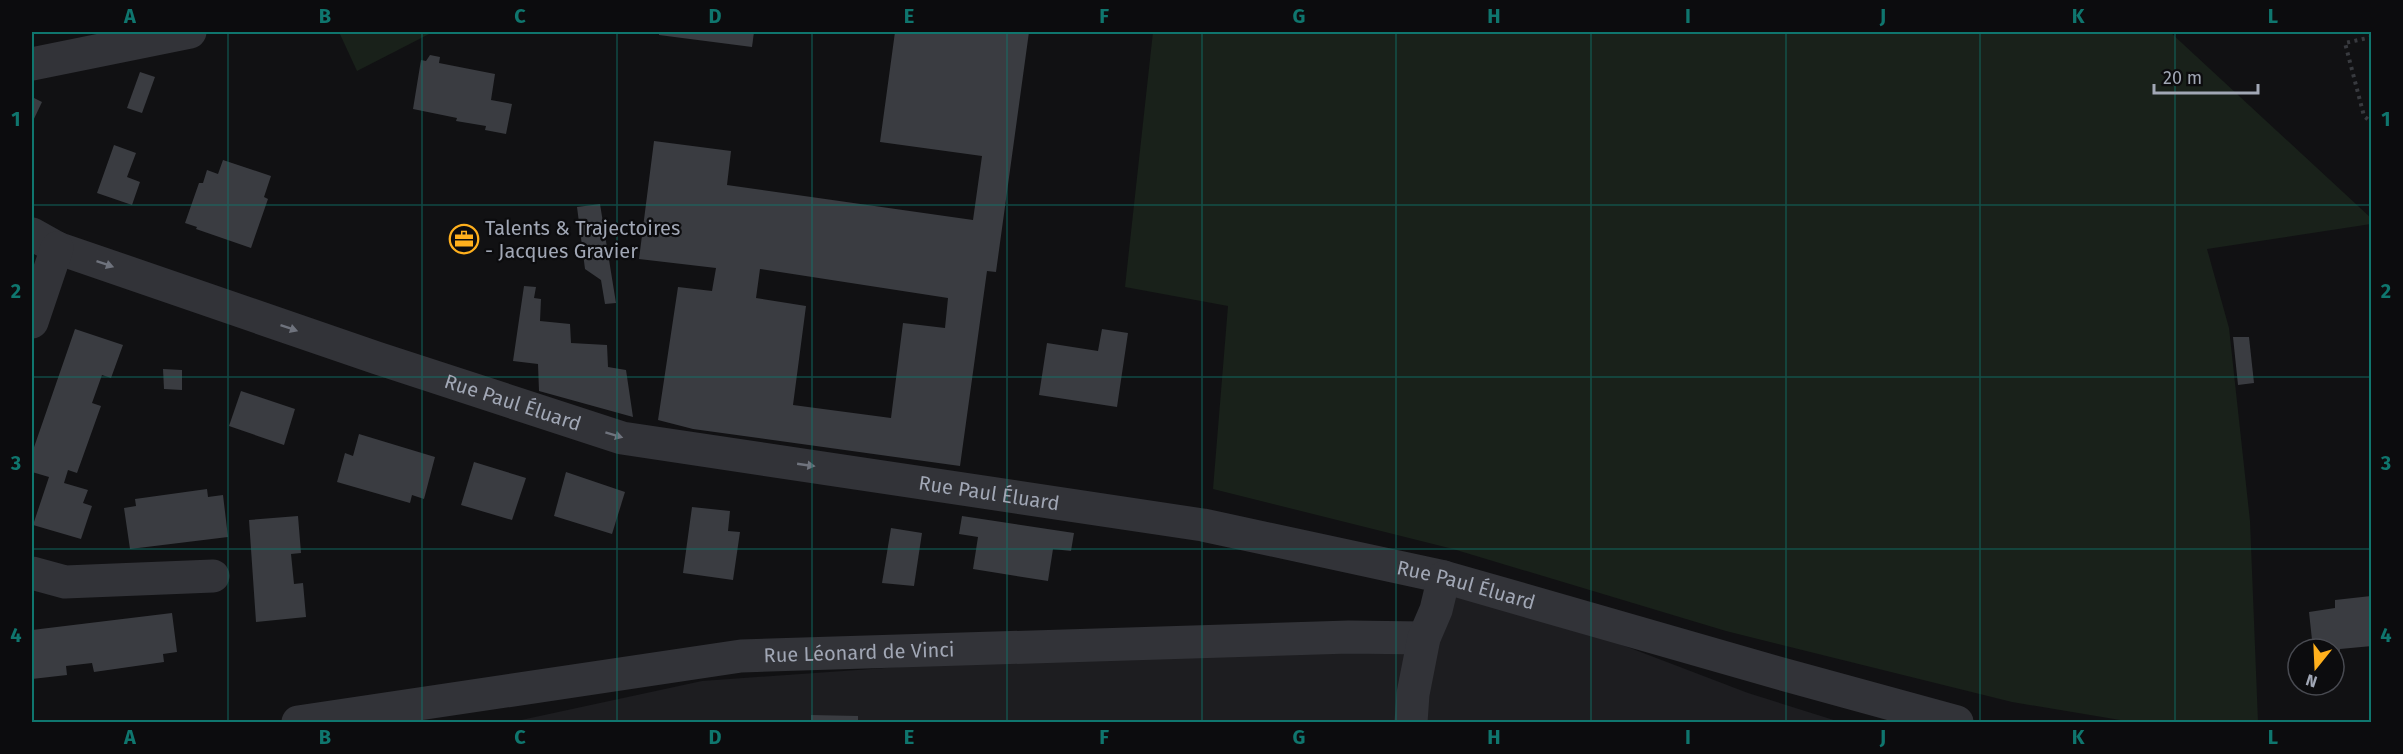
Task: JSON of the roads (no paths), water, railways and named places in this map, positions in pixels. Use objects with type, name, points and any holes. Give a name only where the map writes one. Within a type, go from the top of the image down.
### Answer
[{"type":"street","points":[[32,64],[190,32]]},
{"type":"street","points":[[32,322],[44,241]]},
{"type":"street","name":"Rue Paul Éluard","points":[[44,241],[377,358],[621,438],[1203,525],[1444,576],[1786,676],[1957,723]]},
{"type":"street","points":[[32,573],[65,582],[213,576]]},
{"type":"street","points":[[1412,723],[1413,694],[1424,639],[1436,610],[1444,576]]},
{"type":"street","name":"Rue Léonard de Vinci","points":[[298,723],[741,656],[1348,637],[1424,639]]},
{"type":"place","name":"Talents & Trajectoires - Jacques Gravier","points":[[464,239]]}]
